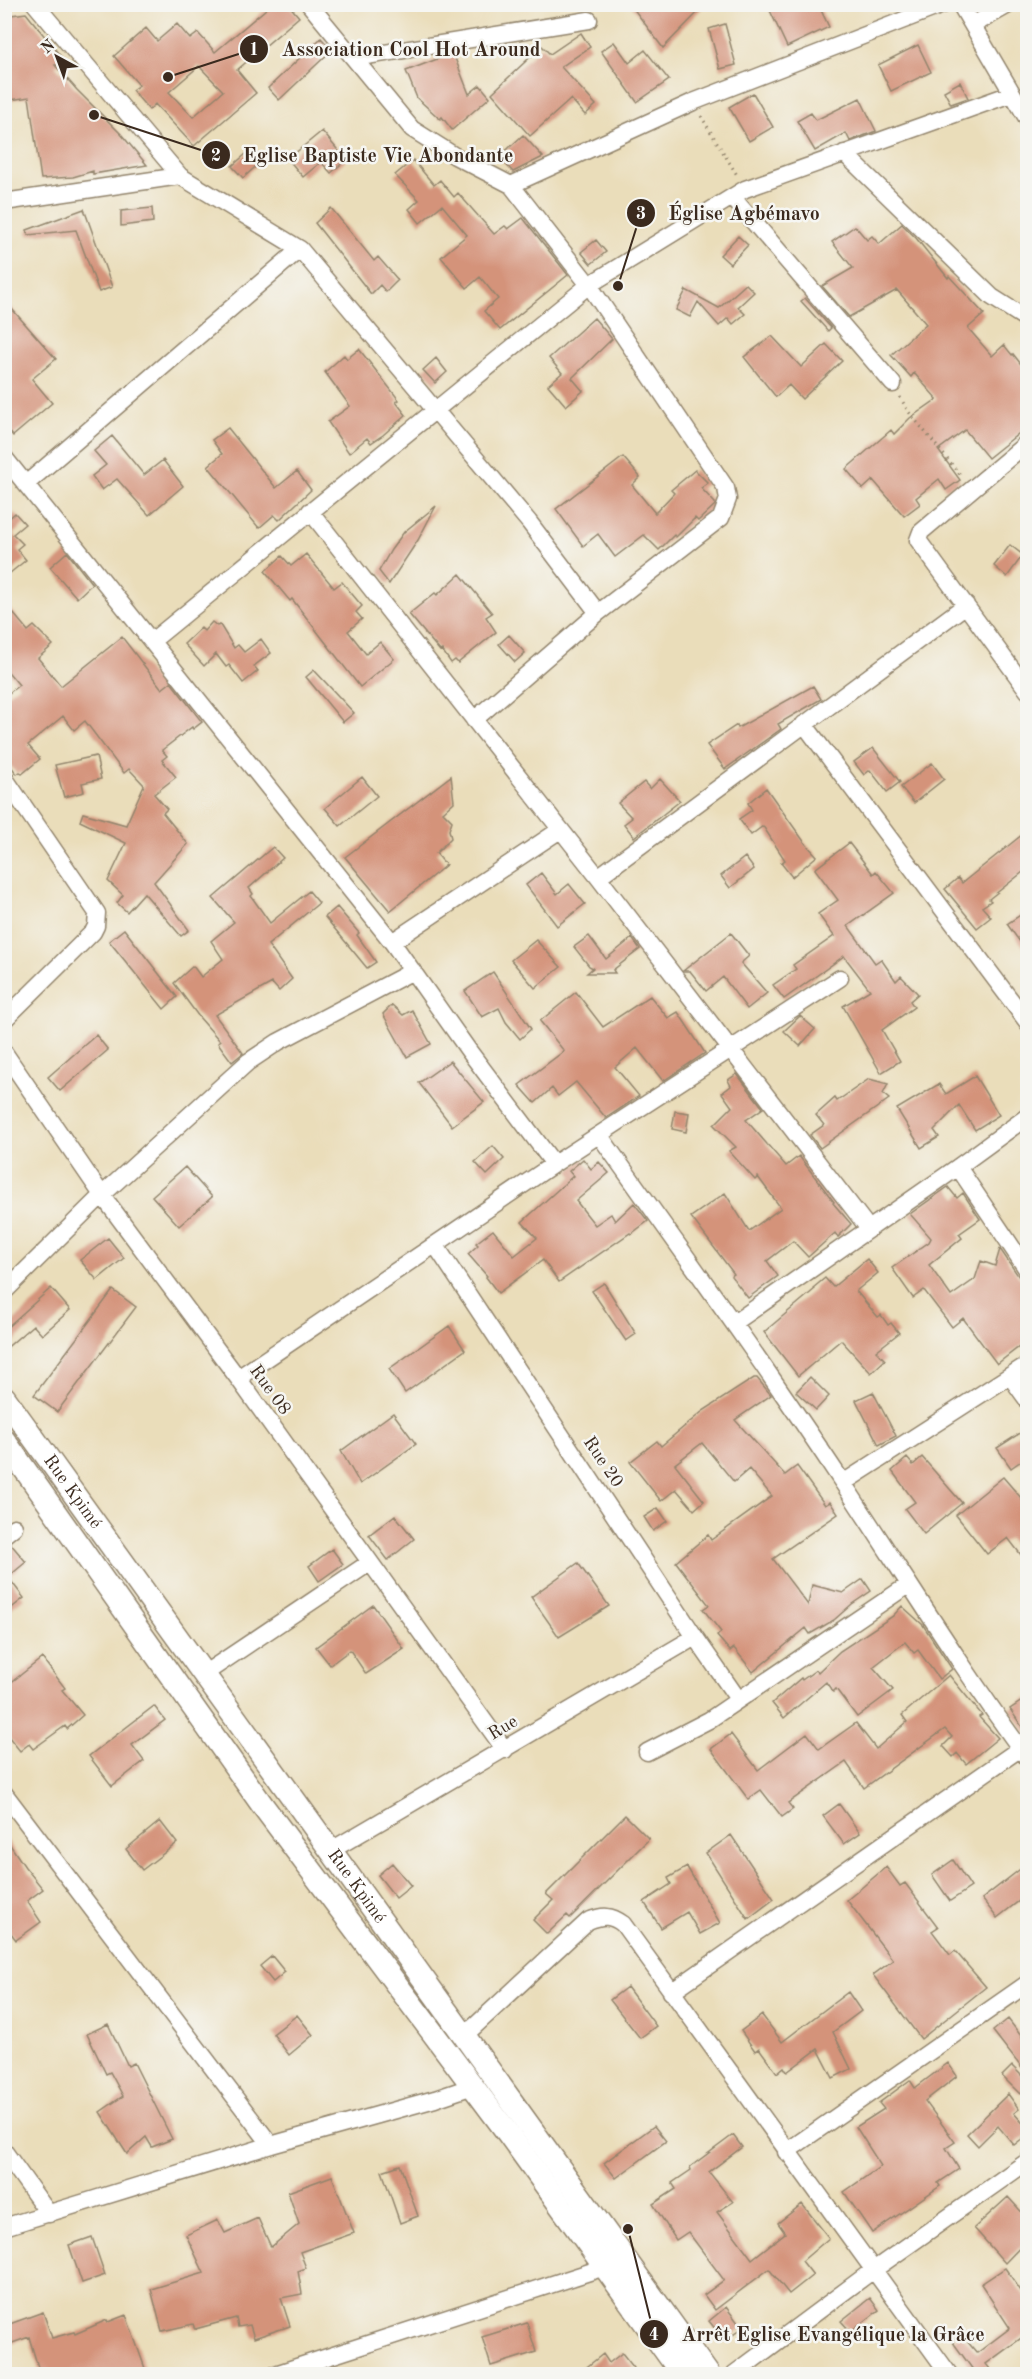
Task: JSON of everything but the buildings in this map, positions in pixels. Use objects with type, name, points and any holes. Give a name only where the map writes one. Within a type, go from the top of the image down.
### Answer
[{"type":"main road","name":"Rue Kpimé","points":[[4,1397],[708,2374]]},
{"type":"main road","name":"Rue Kpimé","points":[[4,1440],[263,1806],[473,2086],[682,2374]]},
{"type":"street","points":[[34,4],[180,176],[300,249],[548,545],[598,613]]},
{"type":"street","points":[[309,4],[412,129],[455,156],[511,185],[589,285],[726,488],[728,500],[721,518],[598,613],[474,720]]},
{"type":"street","points":[[511,185],[693,102],[945,4]]},
{"type":"street","points":[[960,4],[1028,120]]},
{"type":"street","points":[[972,25],[1010,4]]},
{"type":"street","points":[[354,58],[589,20]]},
{"type":"street","points":[[152,641],[589,285],[739,193],[1011,94]]},
{"type":"street","points":[[844,153],[993,297],[1028,320]]},
{"type":"street","points":[[4,202],[180,176]]},
{"type":"street","points":[[739,193],[893,384]]},
{"type":"street","points":[[26,484],[300,249]]},
{"type":"street","points":[[1028,442],[921,532],[918,540],[1028,691]]},
{"type":"street","points":[[4,457],[392,942],[554,1164]]},
{"type":"street","points":[[310,511],[598,877],[869,1229]]},
{"type":"street","points":[[598,877],[966,605]]},
{"type":"street","points":[[804,724],[1028,1023]]},
{"type":"street","points":[[4,777],[97,913],[98,920],[93,932],[4,1020]]},
{"type":"street","points":[[392,942],[560,831]]},
{"type":"street","points":[[4,1292],[102,1195],[260,1053],[413,971]]},
{"type":"street","points":[[238,1378],[554,1164],[840,978]]},
{"type":"street","name":"Rue 08","points":[[4,1052],[102,1195],[238,1378],[505,1750]]},
{"type":"street","points":[[734,1323],[1028,1116]]},
{"type":"street","points":[[600,1136],[734,1323],[843,1483],[908,1585],[1025,1750],[671,1992]]},
{"type":"street","points":[[958,1167],[1028,1271]]},
{"type":"street","name":"Rue 20","points":[[436,1246],[738,1699]]},
{"type":"street","points":[[843,1483],[1028,1364]]},
{"type":"street","points":[[1010,1376],[1028,1401]]},
{"type":"street","points":[[204,1674],[369,1563]]},
{"type":"street","points":[[647,1752],[694,1729],[908,1585]]},
{"type":"street","name":"Rue","points":[[330,1851],[695,1637]]},
{"type":"street","points":[[7,1802],[271,2145]]},
{"type":"street","points":[[464,2036],[588,1921],[609,1916],[623,1924],[872,2271],[949,2374]]},
{"type":"street","points":[[786,2152],[1028,1983]]},
{"type":"street","points":[[4,2227],[473,2086]]},
{"type":"street","points":[[4,2151],[49,2214]]},
{"type":"street","points":[[734,2374],[872,2271],[1028,2161]]},
{"type":"street","points":[[275,2374],[604,2267]]},
{"type":"path","points":[[693,102],[739,193]]},
{"type":"path","points":[[893,384],[908,411],[971,488]]},
{"type":"place","name":"Association Cool Hot Around","points":[[168,77]]},
{"type":"place","name":"Eglise Baptiste Vie Abondante","points":[[94,115]]},
{"type":"place","name":"Église Agbémavo","points":[[618,286]]},
{"type":"place","name":"Arrêt Eglise Evangélique la Grâce","points":[[628,2229]]}]
